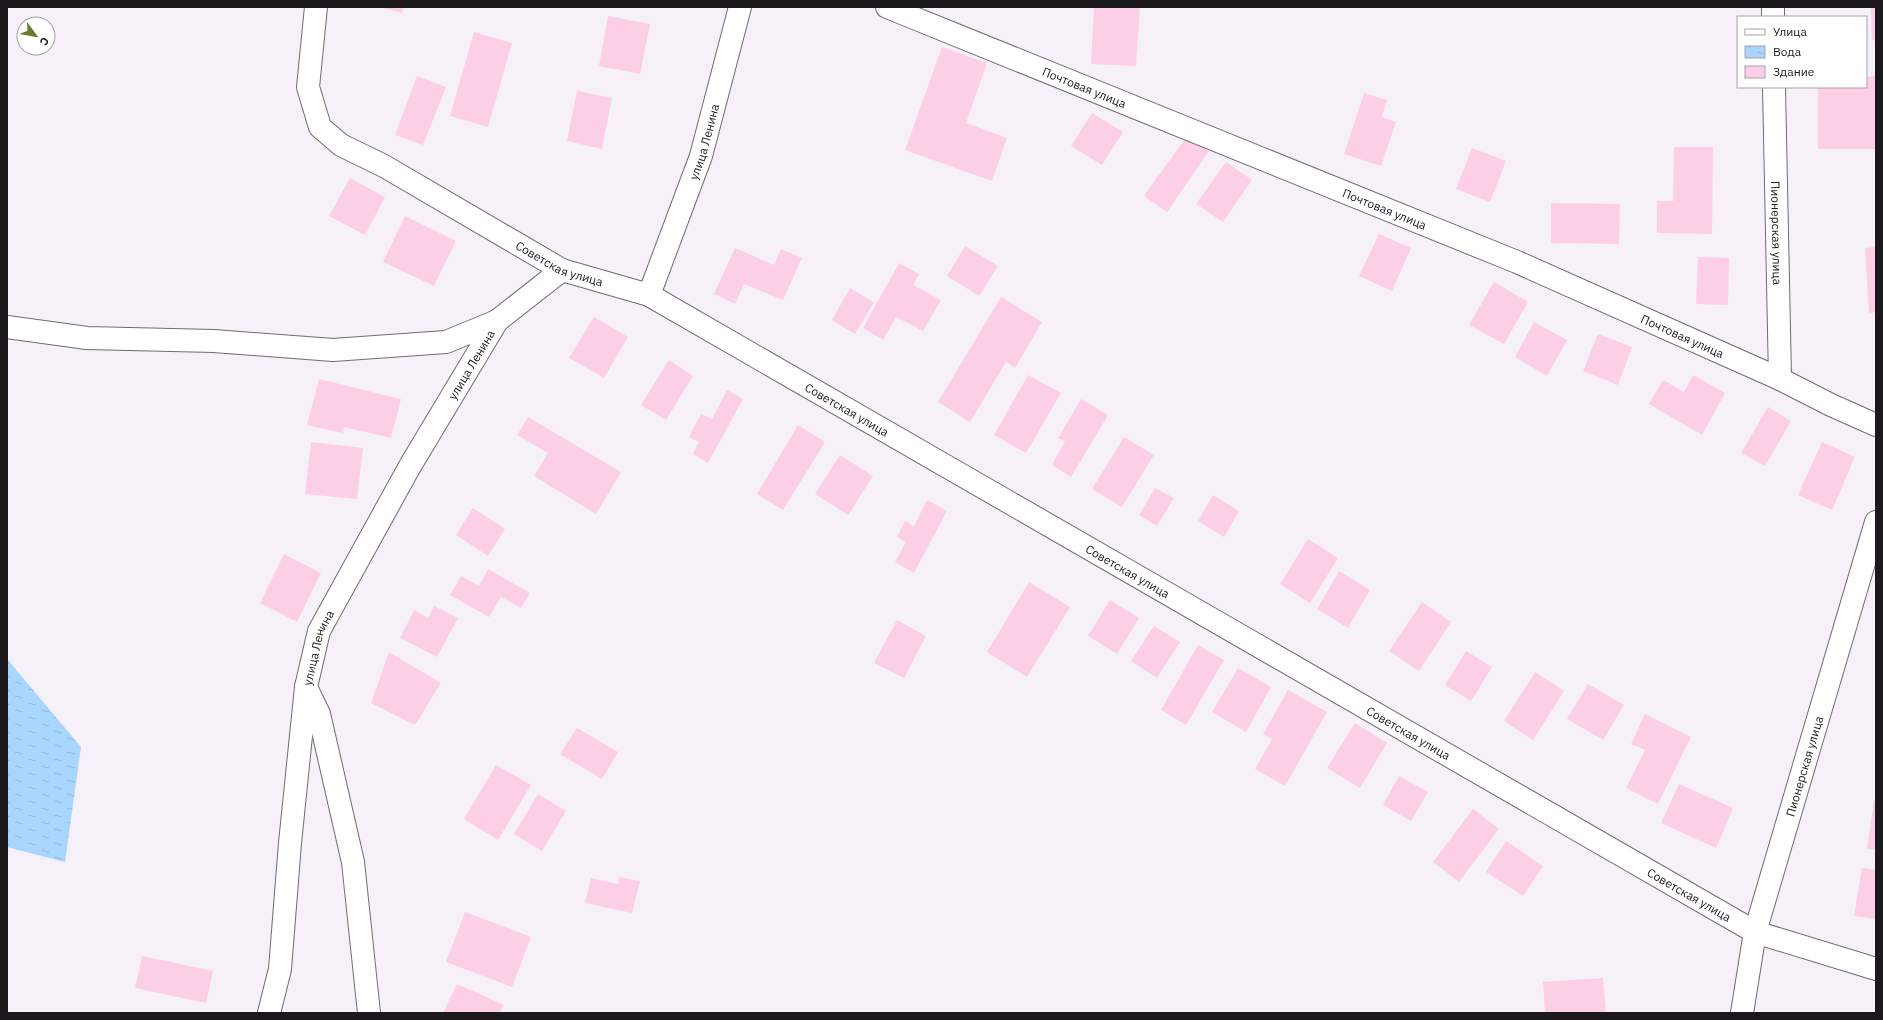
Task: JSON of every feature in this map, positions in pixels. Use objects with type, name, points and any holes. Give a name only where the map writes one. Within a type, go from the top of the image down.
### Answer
[{"type":"street","name":"Советская улица","points":[[316,7],[308,87],[320,127],[341,145],[384,166],[562,270],[648,295],[1756,932],[1876,969]]},
{"type":"street","name":"улица Ленина","points":[[648,295],[701,156],[740,7]]},
{"type":"street","name":"Почтовая улица","points":[[887,7],[1517,262],[1780,379],[1831,406],[1876,425]]},
{"type":"street","name":"Пионерская улица","points":[[1774,88],[1780,379]]},
{"type":"street","points":[[7,327],[87,338],[214,341],[333,350],[446,342],[497,321],[562,270]]},
{"type":"street","name":"улица Ленина","points":[[369,1013],[353,862],[319,714],[306,687],[319,631],[410,466],[497,321]]},
{"type":"street","name":"Пионерская улица","points":[[1742,1013],[1756,932],[1876,522]]},
{"type":"street","points":[[269,1013],[280,969],[290,843],[306,687]]},
{"type":"water","points":[[7,659],[81,747],[65,862],[7,847]]},
{"type":"building","points":[[379,7],[404,7],[402,13]]},
{"type":"building","points":[[1094,7],[1140,7],[1136,66],[1091,64]]},
{"type":"building","points":[[1871,7],[1876,7],[1876,40],[1872,40]]},
{"type":"building","points":[[608,16],[650,24],[640,74],[599,66]]},
{"type":"building","points":[[474,32],[512,43],[488,127],[450,116]]},
{"type":"building","points":[[942,47],[987,63],[966,123],[1007,138],[992,181],[905,150]]},
{"type":"building","points":[[417,76],[446,87],[423,145],[395,135]]},
{"type":"building","points":[[1875,76],[1876,149],[1818,149],[1818,88],[1867,88],[1867,77]]},
{"type":"building","points":[[577,91],[612,98],[602,149],[567,141]]},
{"type":"building","points":[[1364,93],[1387,100],[1382,117],[1396,122],[1381,166],[1344,154]]},
{"type":"building","points":[[1092,113],[1123,132],[1102,165],[1071,146]]},
{"type":"building","points":[[1187,136],[1209,151],[1167,212],[1144,196]]},
{"type":"building","points":[[1674,147],[1713,147],[1712,234],[1657,233],[1657,201],[1673,201]]},
{"type":"building","points":[[1472,148],[1506,161],[1490,202],[1456,189]]},
{"type":"building","points":[[1226,162],[1252,180],[1223,222],[1196,204]]},
{"type":"building","points":[[350,178],[385,197],[365,235],[329,216]]},
{"type":"building","points":[[1551,203],[1620,204],[1619,244],[1551,243]]},
{"type":"building","points":[[405,216],[456,241],[434,286],[383,262]]},
{"type":"building","points":[[1379,234],[1411,248],[1392,291],[1359,276]]},
{"type":"building","points":[[965,246],[998,266],[979,296],[947,276]]},
{"type":"building","points":[[1876,247],[1876,312],[1869,313],[1865,248]]},
{"type":"building","points":[[735,248],[774,265],[781,249],[802,258],[783,300],[744,284],[735,304],[714,294]]},
{"type":"building","points":[[1698,257],[1729,258],[1728,305],[1696,304]]},
{"type":"building","points":[[899,263],[919,274],[913,285],[941,300],[923,331],[896,317],[883,340],[863,328]]},
{"type":"building","points":[[1494,282],[1528,302],[1504,344],[1469,325]]},
{"type":"building","points":[[850,288],[874,302],[855,334],[832,320]]},
{"type":"building","points":[[1001,297],[1042,322],[1015,368],[1006,362],[970,422],[938,402]]},
{"type":"building","points":[[594,317],[628,337],[604,378],[569,358]]},
{"type":"building","points":[[1534,322],[1567,340],[1547,376],[1515,357]]},
{"type":"building","points":[[1598,334],[1632,347],[1618,385],[1583,371]]},
{"type":"building","points":[[669,360],[693,376],[666,420],[641,405]]},
{"type":"building","points":[[1028,375],[1061,393],[1026,453],[994,435]]},
{"type":"building","points":[[1693,375],[1725,393],[1702,435],[1649,404],[1663,380],[1684,392]]},
{"type":"building","points":[[319,379],[401,399],[391,438],[344,427],[343,433],[307,425]]},
{"type":"building","points":[[727,390],[743,399],[708,463],[693,454],[699,442],[689,437],[701,414],[712,419]]},
{"type":"building","points":[[1081,399],[1108,415],[1071,477],[1052,465],[1065,441],[1058,438]]},
{"type":"building","points":[[1768,407],[1791,421],[1765,466],[1741,453]]},
{"type":"building","points":[[528,417],[621,472],[596,514],[534,476],[548,453],[517,435]]},
{"type":"building","points":[[798,425],[825,442],[783,510],[757,494]]},
{"type":"building","points":[[1124,437],[1154,455],[1122,507],[1092,489]]},
{"type":"building","points":[[311,442],[363,448],[357,499],[305,494]]},
{"type":"building","points":[[1822,442],[1855,457],[1832,510],[1798,495]]},
{"type":"building","points":[[840,455],[873,476],[848,515],[815,494]]},
{"type":"building","points":[[1155,488],[1174,498],[1157,526],[1139,515]]},
{"type":"building","points":[[1213,495],[1239,511],[1224,537],[1198,521]]},
{"type":"building","points":[[927,500],[947,511],[914,573],[895,562],[906,542],[897,537],[905,521],[914,526]]},
{"type":"building","points":[[473,508],[505,529],[488,556],[456,535]]},
{"type":"building","points":[[1308,539],[1338,558],[1310,603],[1280,584]]},
{"type":"building","points":[[284,554],[321,573],[297,622],[260,603]]},
{"type":"building","points":[[488,569],[530,593],[521,608],[501,597],[489,617],[450,595],[461,576],[479,586]]},
{"type":"building","points":[[1339,571],[1370,590],[1348,628],[1317,609]]},
{"type":"building","points":[[1029,582],[1070,607],[1027,677],[987,652]]},
{"type":"building","points":[[1110,600],[1139,618],[1117,654],[1088,636]]},
{"type":"building","points":[[1422,602],[1451,622],[1419,671],[1389,651]]},
{"type":"building","points":[[434,606],[458,618],[437,657],[400,638],[414,610],[428,618]]},
{"type":"building","points":[[897,620],[926,636],[904,678],[874,663]]},
{"type":"building","points":[[1154,626],[1180,642],[1157,678],[1131,661]]},
{"type":"building","points":[[1198,645],[1224,660],[1186,725],[1161,710]]},
{"type":"building","points":[[1466,651],[1492,667],[1471,701],[1445,685]]},
{"type":"building","points":[[389,652],[441,683],[415,725],[371,703]]},
{"type":"building","points":[[1238,668],[1271,687],[1246,732],[1212,712]]},
{"type":"building","points":[[1535,672],[1564,691],[1533,740],[1504,721]]},
{"type":"building","points":[[1588,684],[1624,705],[1603,740],[1567,719]]},
{"type":"building","points":[[1288,690],[1327,712],[1285,786],[1255,769],[1272,739],[1263,734]]},
{"type":"building","points":[[1645,714],[1691,737],[1658,804],[1626,788],[1645,750],[1631,744]]},
{"type":"building","points":[[1355,723],[1387,743],[1360,788],[1327,768]]},
{"type":"building","points":[[577,728],[618,752],[602,779],[560,754]]},
{"type":"building","points":[[496,765],[531,785],[498,840],[464,819]]},
{"type":"building","points":[[1399,776],[1428,792],[1411,821],[1383,805]]},
{"type":"building","points":[[1679,784],[1733,808],[1716,848],[1661,823]]},
{"type":"building","points":[[538,794],[566,811],[542,851],[514,834]]},
{"type":"building","points":[[1874,800],[1876,801],[1876,850],[1867,849]]},
{"type":"building","points":[[1473,809],[1499,829],[1459,882],[1433,862]]},
{"type":"building","points":[[1506,841],[1543,866],[1523,896],[1486,872]]},
{"type":"building","points":[[1862,868],[1876,870],[1876,919],[1854,916]]},
{"type":"building","points":[[619,877],[640,881],[632,913],[585,903],[591,878],[618,884]]},
{"type":"building","points":[[465,912],[531,937],[512,987],[446,962]]},
{"type":"building","points":[[142,956],[213,971],[206,1003],[135,988]]},
{"type":"building","points":[[1603,978],[1606,1013],[1545,1013],[1543,982]]},
{"type":"building","points":[[457,984],[504,1005],[500,1013],[443,1013]]}]
